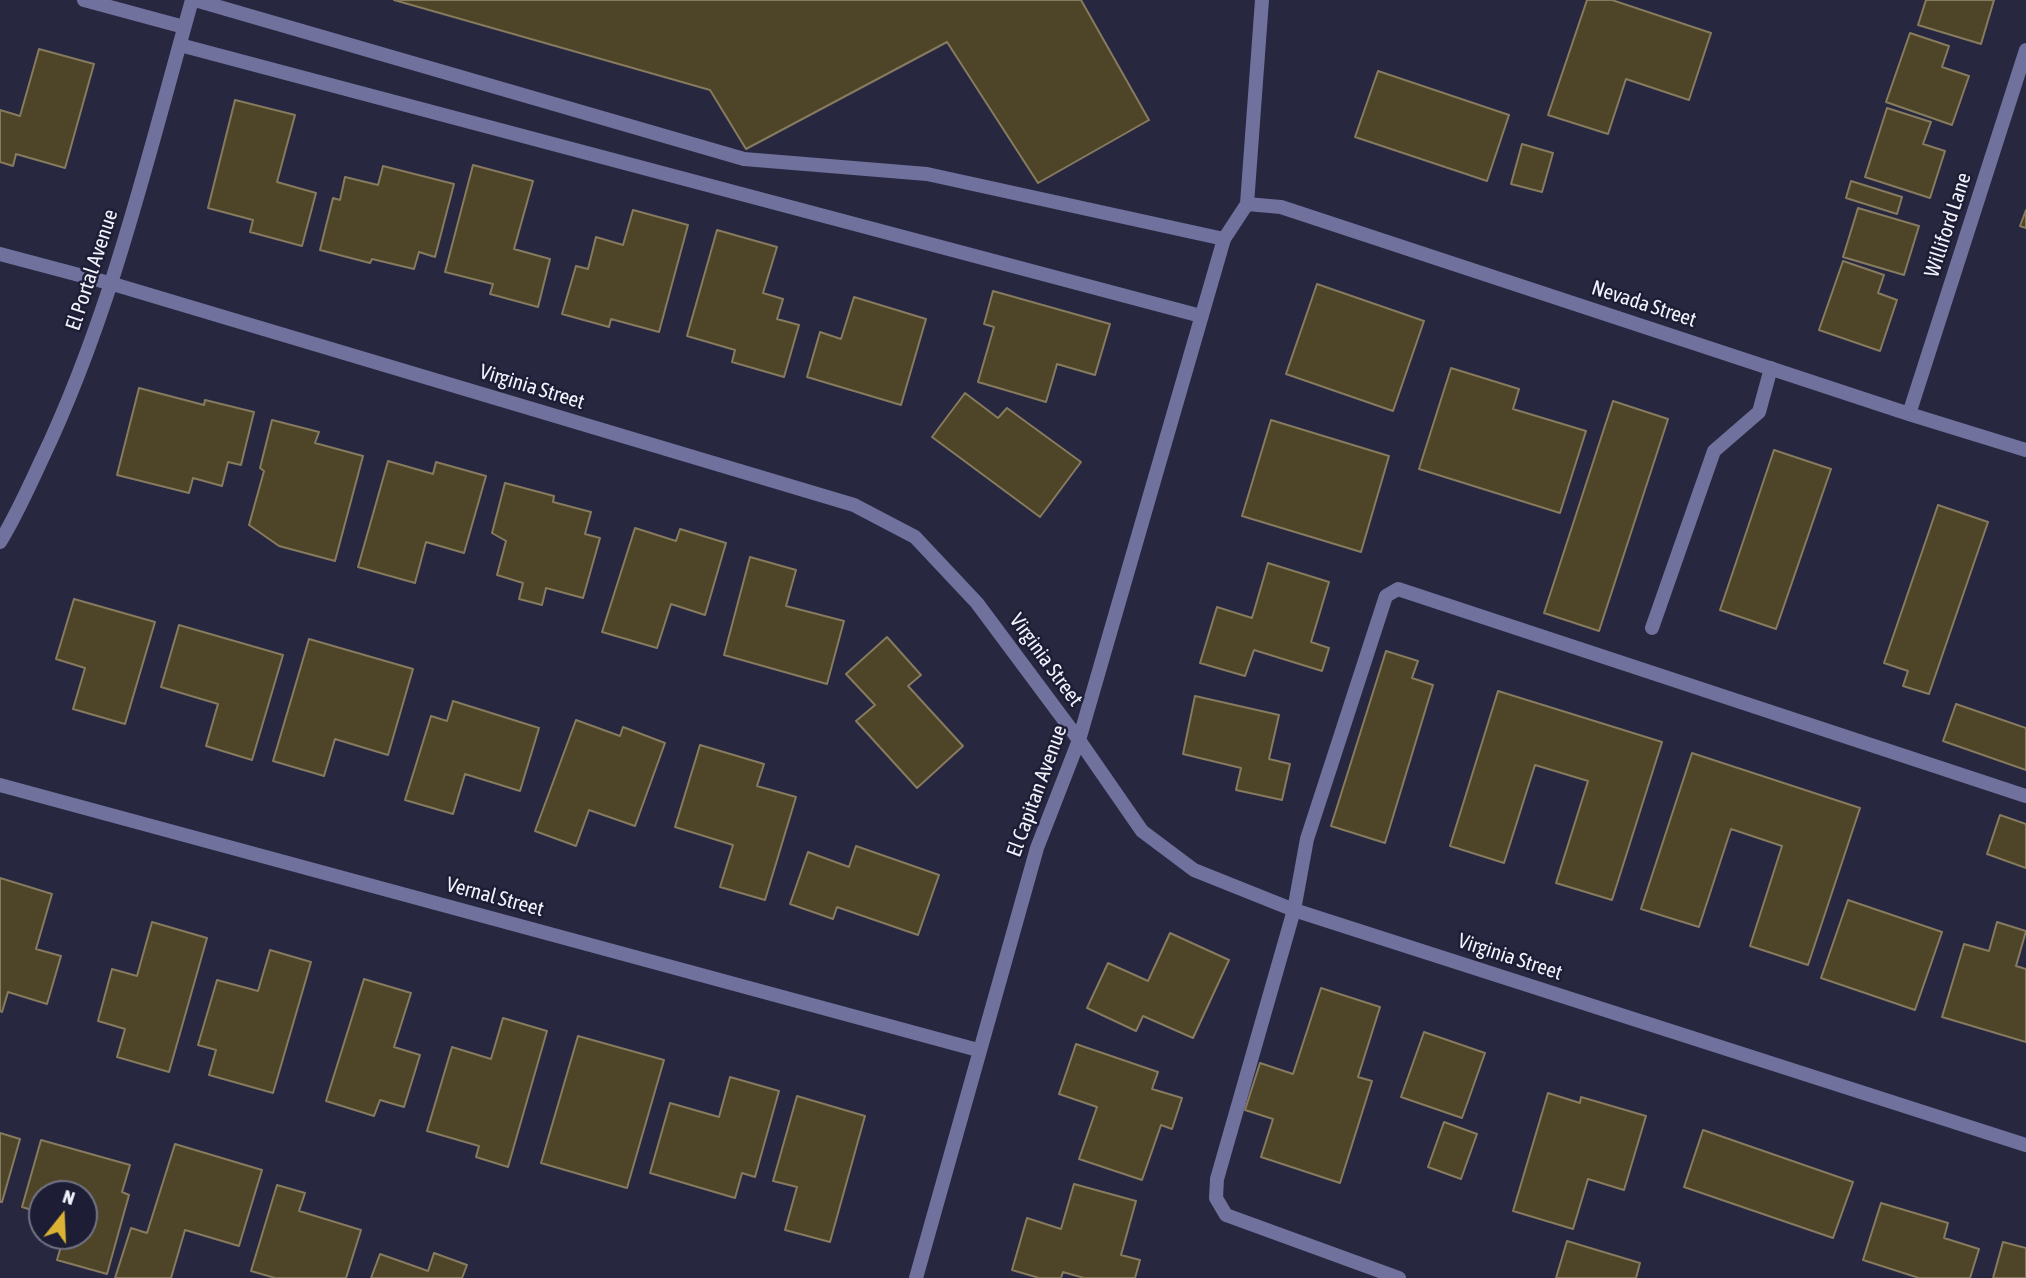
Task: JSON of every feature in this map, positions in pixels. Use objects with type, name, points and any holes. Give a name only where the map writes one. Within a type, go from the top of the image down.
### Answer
[{"type":"street","points":[[84,0],[184,27]]},
{"type":"street","points":[[193,0],[744,159],[927,173],[1224,239]]},
{"type":"street","name":"El Portal Avenue","points":[[0,542],[5,524],[61,420],[113,284],[193,0]]},
{"type":"street","points":[[1247,204],[1262,0]]},
{"type":"street","points":[[180,45],[1201,316]]},
{"type":"street","name":"Williford Lane","points":[[1909,414],[2026,50]]},
{"type":"street","name":"El Capitan Avenue","points":[[916,1278],[1037,848],[1079,740],[1224,239],[1247,204]]},
{"type":"street","name":"Nevada Street","points":[[1247,204],[1281,207],[2026,450]]},
{"type":"street","name":"Virginia Street","points":[[0,254],[113,284],[854,505],[915,537],[977,603],[1079,740],[1142,831],[1194,870],[1294,910],[2026,1145]]},
{"type":"street","points":[[1652,628],[1714,451],[1759,412],[1771,368]]},
{"type":"street","points":[[1399,1278],[1226,1215],[1216,1198],[1217,1180],[1294,910],[1307,839],[1385,596],[1398,589],[2026,796]]},
{"type":"street","name":"Vernal Street","points":[[0,785],[978,1050]]},
{"type":"building","points":[[394,0],[1081,0],[1149,120],[1038,183],[947,42],[746,149],[710,90]]},
{"type":"building","points":[[1587,0],[1612,0],[1711,33],[1689,100],[1626,79],[1608,134],[1548,115]]},
{"type":"building","points":[[1926,0],[1994,0],[1981,44],[1918,25]]},
{"type":"building","points":[[1910,33],[1949,46],[1942,67],[1969,76],[1952,125],[1886,102]]},
{"type":"building","points":[[39,49],[94,64],[65,168],[16,154],[13,166],[0,162],[0,110],[20,116]]},
{"type":"building","points":[[1378,71],[1509,115],[1487,181],[1355,137]]},
{"type":"building","points":[[235,100],[295,115],[277,182],[316,193],[302,246],[250,232],[253,220],[208,208]]},
{"type":"building","points":[[1887,108],[1931,122],[1923,144],[1945,151],[1930,198],[1865,177]]},
{"type":"building","points":[[1522,144],[1553,153],[1542,192],[1511,184]]},
{"type":"building","points":[[473,165],[533,181],[514,249],[550,259],[538,307],[490,294],[493,284],[445,272]]},
{"type":"building","points":[[383,166],[454,184],[435,257],[419,252],[414,269],[372,259],[370,263],[320,250],[333,198],[340,200],[345,177],[378,185]]},
{"type":"building","points":[[1851,181],[1902,197],[1897,214],[1846,198]]},
{"type":"building","points":[[1858,208],[1919,226],[1904,275],[1843,257]]},
{"type":"building","points":[[633,210],[688,225],[659,332],[611,319],[609,327],[562,314],[576,266],[588,269],[596,237],[623,245]]},
{"type":"building","points":[[2026,210],[2026,228],[2020,226]]},
{"type":"building","points":[[717,230],[777,247],[763,293],[783,299],[777,319],[799,325],[784,377],[732,362],[735,350],[687,336]]},
{"type":"building","points":[[1843,261],[1884,275],[1878,293],[1897,300],[1880,351],[1819,330]]},
{"type":"building","points":[[1317,284],[1424,321],[1393,411],[1286,374]]},
{"type":"building","points":[[993,291],[1110,324],[1095,375],[1057,364],[1046,402],[978,382],[994,327],[984,324]]},
{"type":"building","points":[[854,297],[926,319],[901,405],[807,377],[820,332],[841,339]]},
{"type":"building","points":[[1451,368],[1519,389],[1513,409],[1586,431],[1560,513],[1419,469]]},
{"type":"building","points":[[139,388],[204,405],[205,400],[254,412],[241,465],[228,462],[222,486],[193,478],[189,493],[117,475]]},
{"type":"building","points":[[965,393],[998,418],[1007,408],[1081,462],[1040,517],[932,437]]},
{"type":"building","points":[[1613,401],[1668,419],[1599,631],[1544,613]]},
{"type":"building","points":[[272,420],[319,432],[315,443],[363,456],[335,561],[279,546],[249,525],[264,471],[260,468]]},
{"type":"building","points":[[1271,420],[1389,456],[1361,552],[1242,516]]},
{"type":"building","points":[[1774,450],[1831,469],[1776,629],[1720,610]]},
{"type":"building","points":[[388,461],[433,474],[436,462],[486,476],[464,553],[426,542],[415,583],[358,567]]},
{"type":"building","points":[[505,483],[554,496],[553,502],[591,512],[585,534],[600,538],[583,598],[546,588],[542,605],[519,599],[523,583],[497,575],[506,541],[492,533]]},
{"type":"building","points":[[1938,505],[1988,522],[1929,694],[1903,686],[1908,671],[1884,663]]},
{"type":"building","points":[[635,528],[676,541],[680,529],[726,543],[705,615],[671,604],[657,648],[602,632]]},
{"type":"building","points":[[750,557],[796,570],[786,606],[844,621],[827,684],[724,655]]},
{"type":"building","points":[[1268,563],[1329,582],[1311,642],[1329,648],[1322,671],[1254,650],[1245,676],[1200,663],[1217,607],[1252,618]]},
{"type":"building","points":[[74,599],[155,622],[125,724],[73,709],[85,668],[56,659]]},
{"type":"building","points":[[179,625],[283,655],[252,760],[206,746],[218,704],[161,687]]},
{"type":"building","points":[[887,637],[921,675],[908,686],[963,746],[917,788],[856,721],[875,705],[846,674]]},
{"type":"building","points":[[309,639],[413,669],[388,755],[335,739],[324,776],[273,761]]},
{"type":"building","points":[[1386,651],[1418,661],[1412,678],[1433,685],[1385,843],[1331,826]]},
{"type":"building","points":[[1498,691],[1662,742],[1612,900],[1556,883],[1588,781],[1535,765],[1504,863],[1450,846]]},
{"type":"building","points":[[1195,696],[1279,715],[1269,759],[1290,764],[1282,800],[1236,790],[1241,768],[1183,754]]},
{"type":"building","points":[[453,701],[539,728],[520,791],[465,774],[453,814],[405,800],[431,716],[447,721]]},
{"type":"building","points":[[1956,704],[2026,728],[2026,770],[1943,741]]},
{"type":"building","points":[[576,720],[620,736],[623,727],[665,743],[635,826],[589,810],[576,846],[535,831]]},
{"type":"building","points":[[700,745],[764,764],[757,786],[796,797],[765,900],[720,887],[733,845],[675,827]]},
{"type":"building","points":[[1692,753],[1860,808],[1808,965],[1750,946],[1782,846],[1731,829],[1699,927],[1641,909]]},
{"type":"building","points":[[2000,815],[2026,824],[2026,868],[1987,854]]},
{"type":"building","points":[[856,846],[939,875],[918,935],[837,907],[833,919],[790,904],[808,852],[849,867]]},
{"type":"building","points":[[0,878],[52,894],[36,949],[61,956],[47,1004],[8,992],[2,1012],[0,1011]]},
{"type":"building","points":[[1848,900],[1942,932],[1915,1010],[1821,978]]},
{"type":"building","points":[[152,922],[207,938],[169,1072],[117,1057],[125,1029],[98,1021],[112,969],[137,976]]},
{"type":"building","points":[[1997,922],[2026,931],[2016,966],[2026,969],[2026,1042],[1942,1017],[1964,944],[1989,951]]},
{"type":"building","points":[[1170,933],[1229,960],[1193,1038],[1143,1016],[1136,1031],[1087,1008],[1108,963],[1148,981]]},
{"type":"building","points":[[270,950],[311,962],[273,1093],[209,1075],[216,1050],[198,1045],[217,980],[258,991]]},
{"type":"building","points":[[364,979],[411,993],[394,1047],[420,1055],[404,1107],[380,1100],[374,1116],[326,1101]]},
{"type":"building","points":[[1321,988],[1380,1007],[1358,1077],[1372,1081],[1340,1183],[1261,1157],[1273,1119],[1245,1110],[1260,1063],[1293,1074]]},
{"type":"building","points":[[503,1018],[547,1031],[508,1167],[476,1157],[479,1146],[427,1131],[452,1047],[491,1059]]},
{"type":"building","points":[[1424,1032],[1485,1053],[1462,1118],[1401,1097]]},
{"type":"building","points":[[578,1036],[664,1060],[627,1188],[541,1163]]},
{"type":"building","points":[[1076,1044],[1158,1072],[1152,1089],[1182,1098],[1172,1129],[1161,1125],[1142,1180],[1079,1159],[1097,1107],[1059,1094]]},
{"type":"building","points":[[730,1077],[779,1091],[755,1177],[742,1173],[735,1198],[650,1173],[670,1103],[719,1117]]},
{"type":"building","points":[[1548,1093],[1580,1103],[1581,1097],[1646,1116],[1624,1190],[1588,1179],[1573,1229],[1513,1211]]},
{"type":"building","points":[[797,1096],[865,1116],[830,1242],[785,1230],[797,1187],[773,1181]]},
{"type":"building","points":[[1444,1122],[1477,1134],[1461,1179],[1428,1167]]},
{"type":"building","points":[[1703,1130],[1853,1182],[1833,1238],[1684,1187]]},
{"type":"building","points":[[0,1133],[20,1139],[2,1202],[0,1202]]},
{"type":"building","points":[[41,1140],[130,1165],[122,1192],[129,1195],[107,1274],[57,1260],[60,1250],[98,1250],[98,1180],[30,1180]]},
{"type":"building","points":[[175,1144],[262,1170],[239,1246],[185,1230],[171,1278],[115,1278],[131,1228],[147,1233]]},
{"type":"building","points":[[1074,1184],[1136,1201],[1121,1255],[1140,1260],[1135,1278],[1084,1278],[1063,1272],[1061,1278],[1039,1278],[1012,1270],[1027,1218],[1061,1229]]},
{"type":"building","points":[[277,1185],[305,1193],[299,1211],[361,1230],[346,1278],[275,1278],[251,1271]]},
{"type":"building","points":[[28,1186],[28,1209],[22,1207]]},
{"type":"building","points":[[1881,1203],[1948,1223],[1944,1238],[1979,1249],[1970,1278],[1919,1278],[1863,1260]]},
{"type":"building","points":[[1567,1241],[1640,1263],[1636,1278],[1556,1278]]},
{"type":"building","points":[[2003,1242],[2026,1248],[2026,1278],[1993,1278]]},
{"type":"building","points":[[434,1253],[467,1265],[462,1278],[371,1278],[380,1254],[428,1271]]}]
